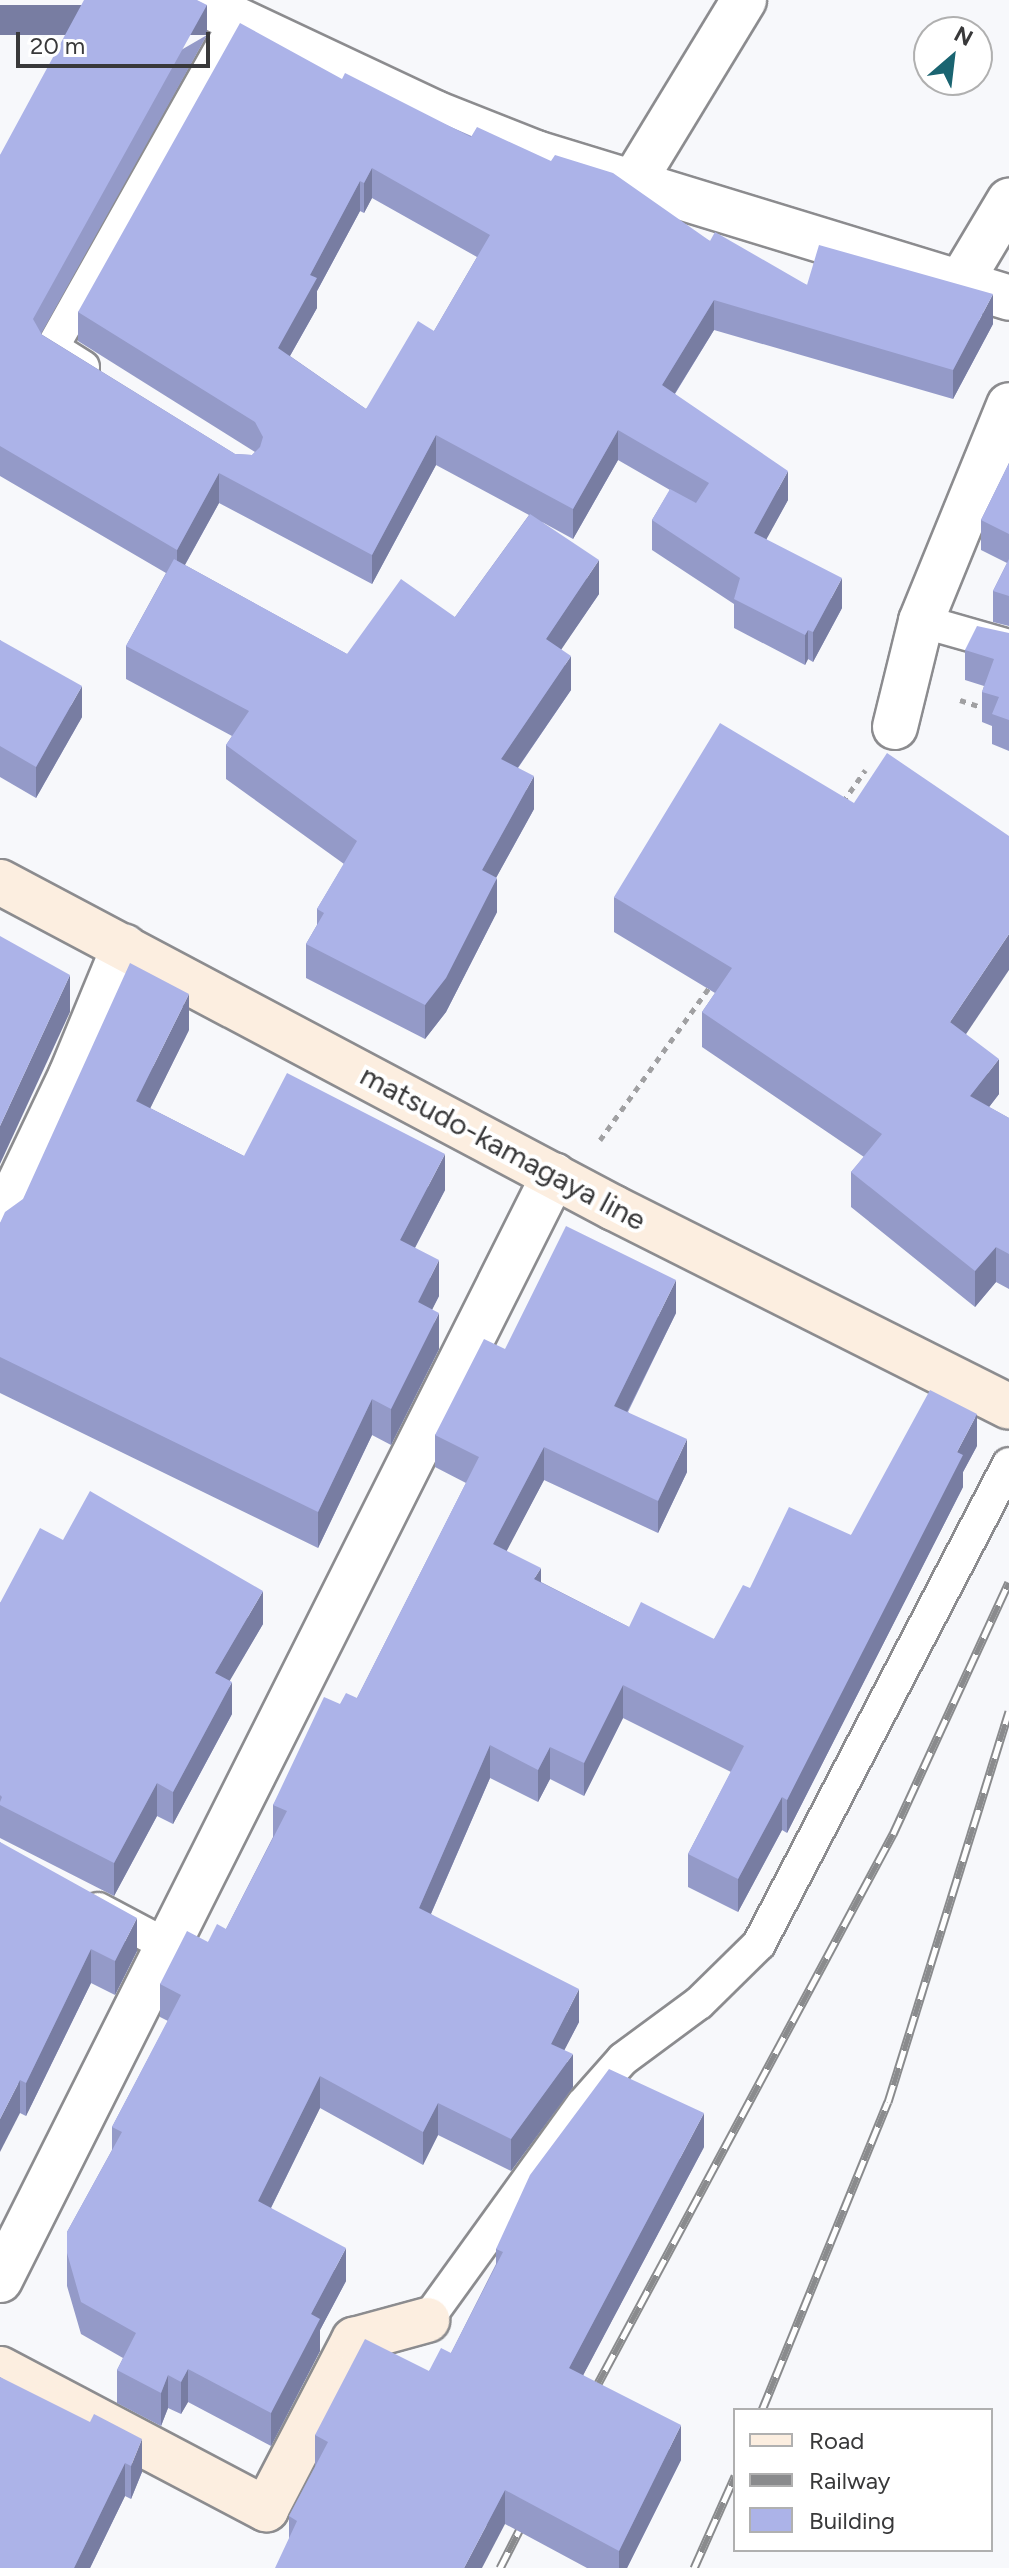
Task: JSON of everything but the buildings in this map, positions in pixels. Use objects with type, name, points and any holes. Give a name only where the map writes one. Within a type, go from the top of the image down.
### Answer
[{"type":"main road","name":"matsudo-kamagaya line","points":[[0,882],[554,1175],[1009,1407]]},
{"type":"main road","points":[[0,2369],[266,2509],[354,2340],[427,2320]]},
{"type":"street","points":[[195,0],[435,113],[536,153],[1009,298]]},
{"type":"street","points":[[634,181],[744,0]]},
{"type":"street","points":[[960,283],[1009,201]]},
{"type":"street","points":[[895,727],[921,621],[1009,405]]},
{"type":"street","points":[[0,1224],[71,1075],[124,947]]},
{"type":"street","points":[[0,2280],[554,1175]]},
{"type":"lane","points":[[103,380],[52,348],[237,20]]},
{"type":"lane","points":[[921,621],[1009,646]]},
{"type":"lane","points":[[427,2320],[583,2104],[623,2059],[699,2003],[759,1944],[1009,1464]]},
{"type":"lane","points":[[70,1894],[168,1946]]},
{"type":"path","points":[[597,1144],[714,981]]},
{"type":"railway","points":[[588,2402],[893,1834],[1009,1582]]},
{"type":"railway","points":[[763,2408],[888,2102],[1009,1711]]},
{"type":"railway","points":[[694,2568],[733,2480]]},
{"type":"railway","points":[[500,2568],[529,2511]]}]
